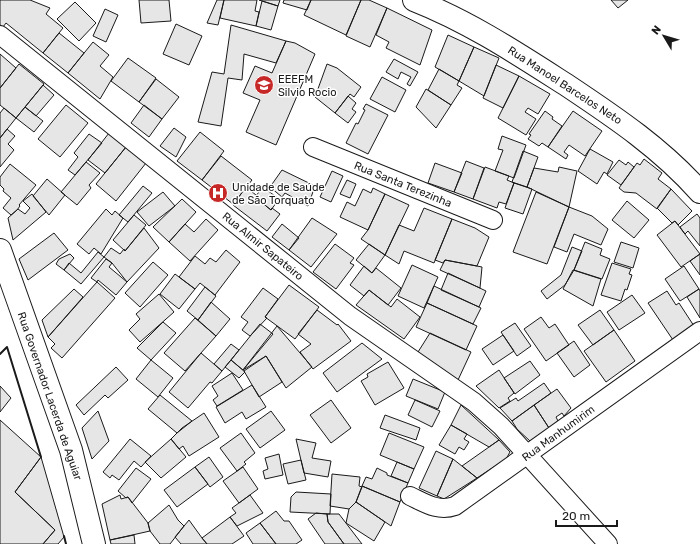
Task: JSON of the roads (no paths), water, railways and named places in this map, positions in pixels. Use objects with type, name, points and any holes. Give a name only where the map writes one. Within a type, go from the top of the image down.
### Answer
[{"type":"street","name":"Rua Manoel Barcelos Neto","points":[[414,0],[457,19],[503,44],[621,122],[669,160],[700,192]]},
{"type":"street","name":"Rua Almir Sapateiro","points":[[0,35],[350,316],[474,402],[501,426],[608,544]]},
{"type":"street","name":"Rua Santa Terezinha","points":[[313,147],[493,220]]},
{"type":"street","name":"Rua Governador Lacerda de Aguiar","points":[[0,250],[71,450],[94,544]]},
{"type":"street","name":"Rua Manhumirim","points":[[410,496],[435,508],[443,509],[455,506],[700,331]]},
{"type":"place","name":"EEEFM Silvio Rocio","points":[[264,85]]},
{"type":"place","name":"Unidade de Saúde de São Torquato","points":[[218,193]]}]
